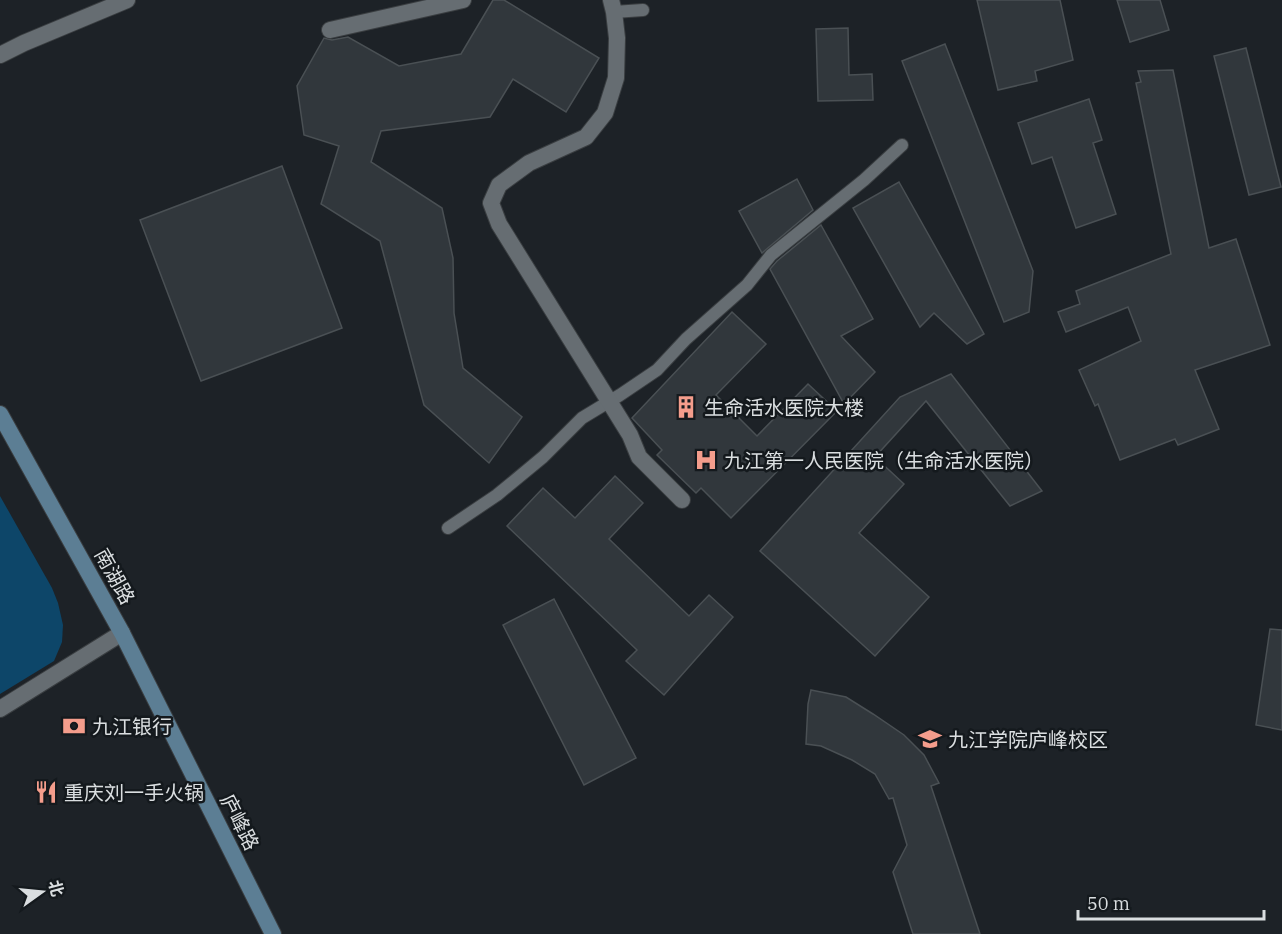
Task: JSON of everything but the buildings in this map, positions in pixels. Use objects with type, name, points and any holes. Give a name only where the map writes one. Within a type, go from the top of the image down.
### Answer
[{"type":"main road","name":"南湖路","points":[[0,414],[122,633]]},
{"type":"main road","name":"庐峰路","points":[[122,633],[273,934]]},
{"type":"street","points":[[0,55],[127,0]]},
{"type":"street","points":[[330,30],[414,5],[463,0]]},
{"type":"street","points":[[612,6],[617,38],[616,78],[604,113],[586,137],[529,163],[499,185],[491,203],[498,224],[630,435],[639,457],[682,500]]},
{"type":"street","name":"南湖路","points":[[0,709],[122,633]]},
{"type":"lane","points":[[612,6],[642,10]]},
{"type":"lane","points":[[448,528],[497,495],[543,457],[582,418],[657,370],[686,339],[747,285],[771,255],[864,180],[902,145]]},
{"type":"shaded area","points":[[0,496],[52,588],[63,625],[62,642],[54,661],[0,694]]},
{"type":"place","name":"生命活水医院大楼","points":[[686,407]]},
{"type":"place","name":"九江第一人民医院（生命活水医院）","points":[[706,460]]},
{"type":"place","name":"九江银行","points":[[74,726]]},
{"type":"place","name":"九江学院庐峰校区","points":[[930,739]]},
{"type":"place","name":"重庆刘一手火锅","points":[[46,792]]}]
